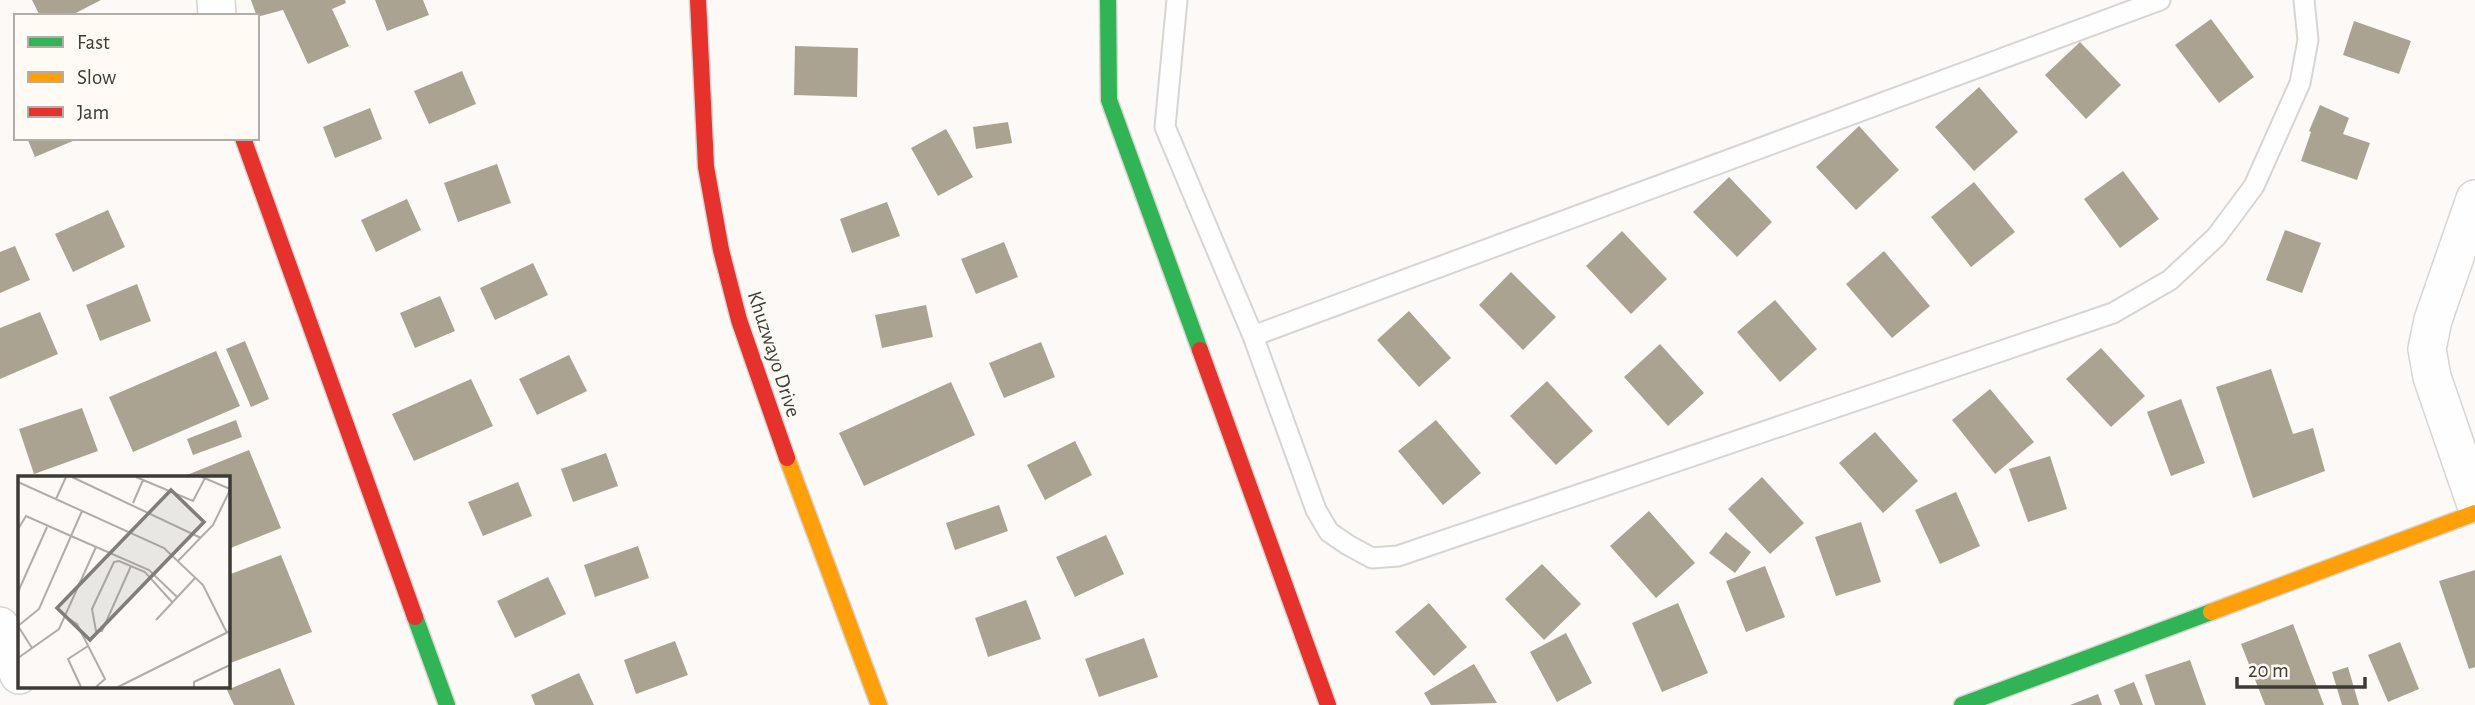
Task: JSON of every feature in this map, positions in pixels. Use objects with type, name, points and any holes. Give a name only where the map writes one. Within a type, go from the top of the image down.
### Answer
[{"type":"street","name":"Khuzwayo Drive","points":[[698,0],[706,167],[721,250],[739,320],[762,390],[879,705]]},
{"type":"street","points":[[1108,0],[1109,100],[1328,705]]},
{"type":"street","points":[[244,140],[447,705]]},
{"type":"street","points":[[2475,199],[2433,320],[2427,349],[2432,377],[2475,502]]},
{"type":"street","points":[[1962,705],[2475,513]]},
{"type":"street","points":[[0,626],[18,672]]},
{"type":"street","points":[[25,688],[31,705]]},
{"type":"lane","points":[[1177,0],[1165,127],[1254,336],[1316,509],[1329,532],[1372,558],[1398,556],[2113,313],[2170,280],[2216,237],[2254,186],[2300,83],[2308,40],[2304,0]]},
{"type":"lane","points":[[1254,336],[2160,0]]},
{"type":"building","points":[[32,0],[101,0],[74,14],[39,14]]},
{"type":"building","points":[[251,0],[345,0],[346,3],[332,9],[349,46],[308,64],[283,10],[259,16]]},
{"type":"building","points":[[375,0],[423,0],[429,15],[387,31]]},
{"type":"building","points":[[2211,19],[2254,77],[2219,103],[2175,45]]},
{"type":"building","points":[[2354,21],[2411,41],[2399,74],[2343,55]]},
{"type":"building","points":[[2080,42],[2121,85],[2086,119],[2045,75]]},
{"type":"building","points":[[795,46],[858,48],[857,97],[794,95]]},
{"type":"building","points":[[462,71],[476,104],[429,124],[414,91]]},
{"type":"building","points":[[1979,87],[2018,132],[1974,171],[1935,127]]},
{"type":"building","points":[[2320,105],[2349,118],[2343,134],[2370,143],[2357,180],[2301,161]]},
{"type":"building","points":[[370,108],[382,139],[335,158],[323,127]]},
{"type":"building","points":[[1008,122],[1012,143],[976,149],[973,127]]},
{"type":"building","points":[[1859,126],[1899,170],[1856,210],[1816,167]]},
{"type":"building","points":[[946,129],[973,177],[938,196],[911,148]]},
{"type":"building","points":[[28,140],[75,140],[35,157]]},
{"type":"building","points":[[497,164],[511,203],[458,222],[444,183]]},
{"type":"building","points":[[2123,171],[2159,219],[2120,248],[2084,199]]},
{"type":"building","points":[[1729,177],[1772,222],[1737,257],[1693,212]]},
{"type":"building","points":[[1974,182],[2015,232],[1971,267],[1931,217]]},
{"type":"building","points":[[407,199],[421,230],[376,252],[361,220]]},
{"type":"building","points":[[887,202],[900,236],[852,253],[840,219]]},
{"type":"building","points":[[108,210],[125,247],[73,272],[55,234]]},
{"type":"building","points":[[2285,230],[2321,243],[2302,293],[2266,280]]},
{"type":"building","points":[[1622,231],[1667,279],[1631,314],[1586,266]]},
{"type":"building","points":[[1004,242],[1018,277],[976,294],[961,259]]},
{"type":"building","points":[[15,246],[30,280],[0,293],[0,252]]},
{"type":"building","points":[[1884,251],[1930,306],[1892,338],[1846,284]]},
{"type":"building","points":[[533,263],[548,295],[495,320],[480,288]]},
{"type":"building","points":[[1511,272],[1556,317],[1523,350],[1479,305]]},
{"type":"building","points":[[137,284],[151,321],[100,341],[86,305]]},
{"type":"building","points":[[440,296],[455,331],[415,348],[400,313]]},
{"type":"building","points":[[1775,300],[1817,349],[1780,382],[1737,332]]},
{"type":"building","points":[[926,305],[933,337],[882,348],[875,315]]},
{"type":"building","points":[[1409,311],[1451,358],[1419,387],[1377,340]]},
{"type":"building","points":[[40,312],[58,354],[0,379],[0,328]]},
{"type":"building","points":[[245,341],[269,399],[251,407],[226,349]]},
{"type":"building","points":[[1041,342],[1055,377],[1004,398],[989,363]]},
{"type":"building","points":[[1660,344],[1704,393],[1668,426],[1624,377]]},
{"type":"building","points":[[2101,348],[2145,396],[2111,427],[2066,379]]},
{"type":"building","points":[[216,351],[240,406],[133,452],[109,397]]},
{"type":"building","points":[[569,355],[587,391],[537,415],[519,379]]},
{"type":"building","points":[[2271,369],[2293,434],[2313,428],[2325,471],[2253,498],[2216,387]]},
{"type":"building","points":[[471,379],[493,426],[414,461],[392,414]]},
{"type":"building","points":[[1547,381],[1593,431],[1556,465],[1510,416]]},
{"type":"building","points":[[951,382],[975,435],[864,486],[839,433]]},
{"type":"building","points":[[1990,389],[2034,442],[1995,474],[1952,420]]},
{"type":"building","points":[[2181,399],[2205,463],[2171,476],[2147,412]]},
{"type":"building","points":[[82,408],[98,451],[34,474],[19,429]]},
{"type":"building","points":[[236,420],[242,437],[193,455],[187,439]]},
{"type":"building","points":[[1436,420],[1481,473],[1443,505],[1398,451]]},
{"type":"building","points":[[1875,432],[1918,481],[1883,513],[1839,463]]},
{"type":"building","points":[[1075,441],[1092,475],[1045,500],[1027,465]]},
{"type":"building","points":[[249,450],[281,528],[229,549],[229,476],[184,476]]},
{"type":"building","points":[[606,453],[618,486],[573,502],[561,469]]},
{"type":"building","points":[[2050,456],[2067,509],[2028,522],[2009,469]]},
{"type":"building","points":[[1762,477],[1804,523],[1770,554],[1728,509]]},
{"type":"building","points":[[518,482],[532,516],[483,536],[468,502]]},
{"type":"building","points":[[1956,492],[1980,546],[1940,564],[1915,510]]},
{"type":"building","points":[[999,505],[1008,531],[955,550],[946,523]]},
{"type":"building","points":[[1649,511],[1695,563],[1656,598],[1610,546]]},
{"type":"building","points":[[1861,522],[1881,582],[1836,596],[1815,537]]},
{"type":"building","points":[[1726,532],[1751,552],[1735,573],[1709,553]]},
{"type":"building","points":[[1106,535],[1124,574],[1075,597],[1056,557]]},
{"type":"building","points":[[638,546],[649,578],[595,597],[584,565]]},
{"type":"building","points":[[281,555],[312,632],[229,664],[229,575]]},
{"type":"building","points":[[1542,564],[1581,604],[1544,640],[1505,599]]},
{"type":"building","points":[[1765,566],[1785,617],[1746,632],[1726,581]]},
{"type":"building","points":[[2475,570],[2475,667],[2469,669],[2439,581]]},
{"type":"building","points":[[548,577],[566,614],[515,638],[497,601]]},
{"type":"building","points":[[1026,600],[1041,639],[988,657],[975,618]]},
{"type":"building","points":[[1429,603],[1467,647],[1434,676],[1395,632]]},
{"type":"building","points":[[1678,603],[1708,673],[1662,692],[1632,623]]},
{"type":"building","points":[[2293,624],[2324,705],[2265,705],[2241,644]]},
{"type":"building","points":[[1566,633],[1592,683],[1557,702],[1530,652]]},
{"type":"building","points":[[1144,638],[1158,677],[1099,697],[1085,659]]},
{"type":"building","points":[[675,641],[688,675],[636,694],[624,660]]},
{"type":"building","points":[[2400,642],[2419,689],[2388,702],[2368,655]]},
{"type":"building","points":[[2190,660],[2206,705],[2155,705],[2145,675]]},
{"type":"building","points":[[1474,664],[1497,703],[1431,705],[1424,693]]},
{"type":"building","points":[[2348,667],[2359,705],[2342,705],[2332,672]]},
{"type":"building","points":[[280,668],[295,705],[234,705],[227,690]]},
{"type":"building","points":[[579,673],[594,705],[535,705],[531,695]]},
{"type":"building","points":[[2134,682],[2143,705],[2120,705],[2114,690]]},
{"type":"building","points":[[2098,694],[2102,705],[2070,705]]},
{"type":"traffic: fast","points":[[1108,0],[1109,100],[1200,350]]},
{"type":"traffic: fast","points":[[1962,705],[2211,612]]},
{"type":"traffic: fast","points":[[415,617],[447,705]]},
{"type":"traffic: slow","points":[[787,458],[879,705]]},
{"type":"traffic: slow","points":[[2211,612],[2475,513]]},
{"type":"traffic: jam","points":[[698,0],[706,167],[721,250],[739,320],[787,458]]},
{"type":"traffic: jam","points":[[244,140],[415,617]]},
{"type":"traffic: jam","points":[[1200,350],[1328,705]]}]
